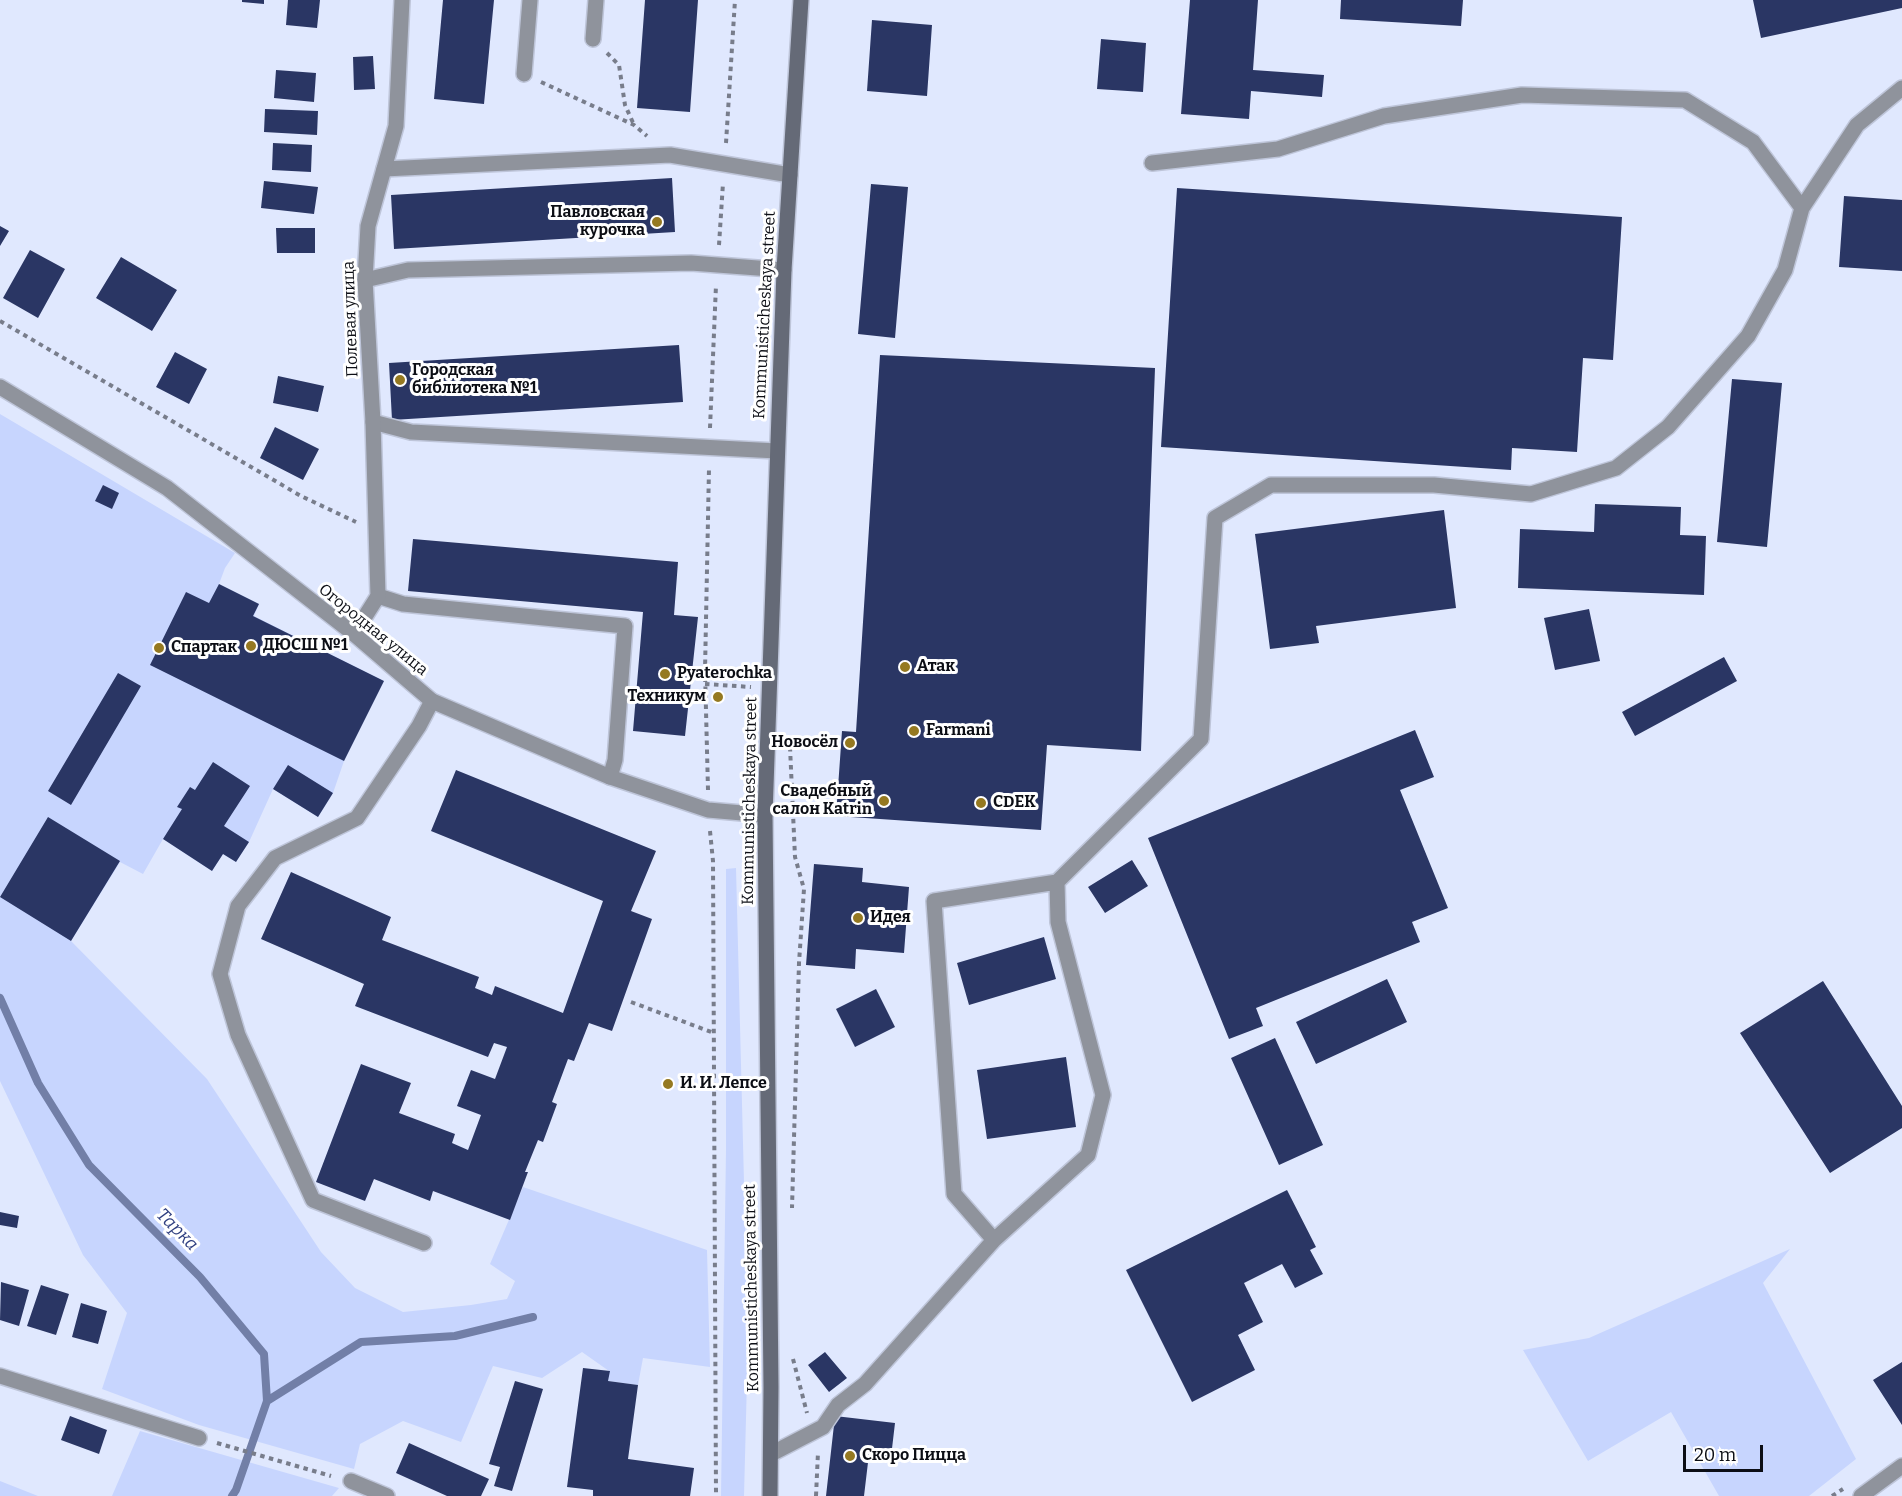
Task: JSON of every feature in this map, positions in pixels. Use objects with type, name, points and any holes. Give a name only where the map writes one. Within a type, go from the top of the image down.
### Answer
[{"type":"main road","name":"Kommunisticheskaya street","points":[[771,1496],[765,814],[784,270],[801,0]]},
{"type":"street","name":"Полевая улица","points":[[378,596],[373,422],[365,280],[368,226],[396,126],[402,0]]},
{"type":"street","points":[[524,74],[530,0]]},
{"type":"street","points":[[593,39],[596,0]]},
{"type":"street","points":[[994,1240],[954,1194],[934,900],[1057,882],[1201,739],[1215,518],[1271,485],[1434,485],[1531,494],[1616,468],[1668,427],[1748,336],[1785,270],[1802,208],[1857,125],[1902,88]]},
{"type":"street","points":[[1152,163],[1278,149],[1384,116],[1522,95],[1684,100],[1753,142],[1802,208]]},
{"type":"street","points":[[384,169],[670,155],[790,175]]},
{"type":"street","points":[[365,280],[408,270],[691,263],[784,270]]},
{"type":"street","name":"Огородная улица","points":[[0,387],[167,488],[354,634],[432,701],[610,777],[708,810],[765,814]]},
{"type":"street","points":[[373,422],[411,432],[777,451]]},
{"type":"street","points":[[354,634],[378,596],[403,604],[626,626],[615,760],[610,777]]},
{"type":"street","points":[[424,1243],[313,1200],[238,1035],[220,974],[238,906],[275,858],[357,818],[419,726],[432,701]]},
{"type":"street","points":[[771,1454],[823,1427],[838,1405],[865,1384],[994,1240],[1088,1155],[1103,1095],[1058,922],[1057,882]]},
{"type":"street","points":[[0,1376],[199,1438]]},
{"type":"street","points":[[1861,1496],[1902,1466]]},
{"type":"street","points":[[351,1481],[387,1496]]},
{"type":"path","points":[[716,1496],[713,861],[708,810],[705,671],[717,265],[735,0]]},
{"type":"path","points":[[593,39],[619,65],[625,105],[634,125]]},
{"type":"path","points":[[524,74],[634,125],[670,155]]},
{"type":"path","points":[[0,321],[301,496],[376,532]]},
{"type":"path","points":[[790,746],[795,857],[804,889],[799,963],[792,1212]]},
{"type":"path","points":[[631,1002],[714,1033]]},
{"type":"path","points":[[792,1354],[819,1454],[816,1496]]},
{"type":"path","points":[[199,1438],[351,1481]]},
{"type":"shaded area","points":[[0,414],[235,553],[225,568],[219,584],[259,604],[254,616],[384,681],[344,761],[333,793],[318,817],[273,789],[249,842],[236,862],[223,854],[212,871],[163,839],[143,874],[120,862],[71,941],[207,1079],[321,1252],[355,1288],[403,1312],[507,1299],[515,1281],[490,1264],[523,1187],[707,1250],[710,1367],[643,1358],[638,1385],[608,1381],[609,1371],[582,1352],[542,1378],[493,1366],[461,1442],[403,1421],[360,1444],[354,1469],[199,1425],[102,1389],[127,1313],[83,1255],[0,1081]]},
{"type":"shaded area","points":[[736,868],[748,1340],[744,1496],[721,1496],[726,1150],[726,869]]},
{"type":"shaded area","points":[[1790,1249],[1763,1283],[1856,1459],[1809,1496],[1719,1496],[1671,1412],[1588,1461],[1523,1350],[1589,1338]]},
{"type":"shaded area","points":[[140,1431],[339,1488],[332,1496],[112,1496]]},
{"type":"shaded area","points":[[0,1481],[38,1496],[0,1496]]},
{"type":"building","points":[[242,0],[264,0],[264,4],[242,2]]},
{"type":"building","points":[[288,0],[320,0],[317,28],[286,25]]},
{"type":"building","points":[[443,0],[494,0],[484,104],[434,99]]},
{"type":"building","points":[[645,0],[698,0],[690,112],[637,108]]},
{"type":"building","points":[[1190,0],[1258,0],[1253,70],[1324,75],[1322,97],[1251,91],[1249,119],[1181,114]]},
{"type":"building","points":[[1341,0],[1463,0],[1461,26],[1340,19]]},
{"type":"building","points":[[1753,0],[1902,0],[1902,8],[1761,38]]},
{"type":"building","points":[[872,20],[932,25],[927,96],[867,91]]},
{"type":"building","points":[[1101,39],[1146,43],[1143,92],[1097,89]]},
{"type":"building","points":[[373,56],[375,89],[354,90],[353,57]]},
{"type":"building","points":[[276,70],[316,73],[314,102],[274,98]]},
{"type":"building","points":[[265,109],[318,111],[317,135],[264,132]]},
{"type":"building","points":[[273,143],[312,145],[311,172],[272,170]]},
{"type":"building","points":[[672,178],[675,232],[394,249],[391,195]]},
{"type":"building","points":[[264,181],[318,187],[314,214],[261,208]]},
{"type":"building","points":[[871,184],[908,187],[895,338],[858,334]]},
{"type":"building","points":[[1177,188],[1622,217],[1613,360],[1583,358],[1577,452],[1512,448],[1511,470],[1161,447]]},
{"type":"building","points":[[1844,196],[1902,200],[1902,271],[1839,267]]},
{"type":"building","points":[[0,226],[9,231],[0,246]]},
{"type":"building","points":[[276,228],[315,228],[315,253],[277,253]]},
{"type":"building","points":[[30,250],[65,269],[38,318],[3,298]]},
{"type":"building","points":[[121,257],[177,290],[152,331],[96,298]]},
{"type":"building","points":[[679,345],[683,402],[392,420],[389,363]]},
{"type":"building","points":[[175,352],[207,369],[189,404],[156,387]]},
{"type":"building","points":[[880,355],[1155,368],[1141,751],[1047,745],[1041,830],[836,816],[842,731],[856,732]]},
{"type":"building","points":[[278,376],[324,386],[318,412],[273,403]]},
{"type":"building","points":[[1732,379],[1782,383],[1767,547],[1717,542]]},
{"type":"building","points":[[275,427],[319,449],[303,480],[260,458]]},
{"type":"building","points":[[103,485],[119,493],[112,509],[95,501]]},
{"type":"building","points":[[1595,504],[1681,507],[1680,535],[1706,536],[1704,595],[1518,588],[1520,529],[1594,532]]},
{"type":"building","points":[[1444,510],[1456,608],[1316,626],[1319,643],[1270,649],[1255,534]]},
{"type":"building","points":[[413,539],[678,562],[674,615],[698,617],[685,736],[633,731],[643,612],[408,591]]},
{"type":"building","name":"ДЮСШ №1","points":[[219,584],[259,604],[253,616],[384,681],[344,761],[150,665],[186,592],[209,603]]},
{"type":"building","points":[[1589,609],[1600,661],[1555,670],[1544,618]]},
{"type":"building","points":[[1724,657],[1737,681],[1635,736],[1622,712]]},
{"type":"building","points":[[118,673],[141,686],[71,805],[48,791]]},
{"type":"building","points":[[1415,730],[1434,777],[1400,790],[1448,908],[1412,922],[1420,942],[1256,1008],[1263,1026],[1229,1039],[1148,838]]},
{"type":"building","points":[[213,762],[250,786],[224,826],[249,842],[236,862],[223,854],[212,871],[163,839],[182,809],[177,807],[190,787],[195,790]]},
{"type":"building","points":[[288,765],[333,793],[318,817],[273,789]]},
{"type":"building","points":[[456,770],[656,851],[631,911],[652,919],[612,1031],[589,1023],[574,1061],[568,1059],[552,1102],[557,1104],[543,1142],[538,1140],[525,1172],[528,1172],[510,1220],[433,1191],[430,1201],[374,1179],[365,1201],[316,1182],[361,1064],[411,1083],[399,1113],[455,1134],[452,1143],[468,1150],[481,1115],[457,1106],[471,1070],[495,1079],[507,1047],[494,1043],[488,1057],[355,1006],[364,984],[261,939],[291,872],[391,917],[382,940],[479,977],[475,988],[492,995],[495,986],[563,1013],[603,901],[431,831]]},
{"type":"building","points":[[48,817],[120,861],[71,941],[0,897]]},
{"type":"building","points":[[1132,860],[1148,886],[1105,913],[1088,887]]},
{"type":"building","name":"Идея","points":[[814,864],[863,868],[862,882],[909,887],[904,953],[856,949],[855,969],[806,965]]},
{"type":"building","points":[[1044,937],[1056,979],[969,1005],[957,963]]},
{"type":"building","points":[[1387,979],[1407,1022],[1316,1064],[1296,1022]]},
{"type":"building","points":[[1823,981],[1902,1106],[1902,1128],[1830,1173],[1740,1033]]},
{"type":"building","points":[[876,989],[895,1027],[855,1047],[836,1009]]},
{"type":"building","points":[[1275,1038],[1323,1145],[1279,1165],[1231,1058]]},
{"type":"building","points":[[1066,1057],[1076,1127],[987,1139],[977,1070]]},
{"type":"building","points":[[1287,1190],[1316,1247],[1310,1250],[1323,1274],[1295,1288],[1282,1264],[1244,1283],[1263,1322],[1238,1335],[1255,1370],[1192,1402],[1126,1270]]},
{"type":"building","points":[[0,1212],[19,1216],[17,1228],[0,1225]]},
{"type":"building","points":[[1,1282],[29,1290],[19,1326],[0,1320]]},
{"type":"building","points":[[41,1285],[69,1294],[56,1335],[27,1326]]},
{"type":"building","points":[[81,1303],[107,1311],[98,1344],[72,1337]]},
{"type":"building","points":[[825,1352],[847,1378],[829,1392],[808,1365]]},
{"type":"building","points":[[1902,1362],[1902,1425],[1873,1380]]},
{"type":"building","points":[[583,1368],[610,1371],[608,1381],[638,1385],[628,1459],[694,1468],[690,1496],[593,1496],[593,1490],[567,1487]]},
{"type":"building","points":[[515,1381],[543,1389],[512,1491],[494,1486],[500,1467],[489,1464]]},
{"type":"building","points":[[70,1416],[107,1430],[99,1454],[61,1440]]},
{"type":"building","name":"Скоро Пицца","points":[[835,1416],[895,1423],[891,1457],[869,1454],[864,1496],[826,1496]]},
{"type":"building","points":[[409,1443],[489,1479],[481,1496],[447,1496],[396,1473]]},
{"type":"waterway","name":"Тарка","points":[[0,998],[38,1083],[89,1165],[200,1277],[264,1354],[267,1401],[232,1496]]},
{"type":"waterway","points":[[267,1401],[361,1342],[455,1336],[533,1317]]},
{"type":"place","name":"Павловская курочка","points":[[657,222]]},
{"type":"place","name":"Городская библиотека №1","points":[[400,380]]},
{"type":"place","name":"ДЮСШ №1","points":[[251,646]]},
{"type":"place","name":"Спартак","points":[[159,648]]},
{"type":"place","name":"Атак","points":[[905,667]]},
{"type":"place","name":"Pyaterochka","points":[[665,674]]},
{"type":"place","name":"Техникум","points":[[718,697]]},
{"type":"place","name":"Farmani","points":[[914,731]]},
{"type":"place","name":"Новосёл","points":[[850,743]]},
{"type":"place","name":"Свадебный салон Katrin","points":[[884,801]]},
{"type":"place","name":"CDEK","points":[[981,803]]},
{"type":"place","name":"Идея","points":[[858,918]]},
{"type":"place","name":"И. И. Лепсе","points":[[668,1084]]},
{"type":"place","name":"Скоро Пицца","points":[[850,1456]]}]
